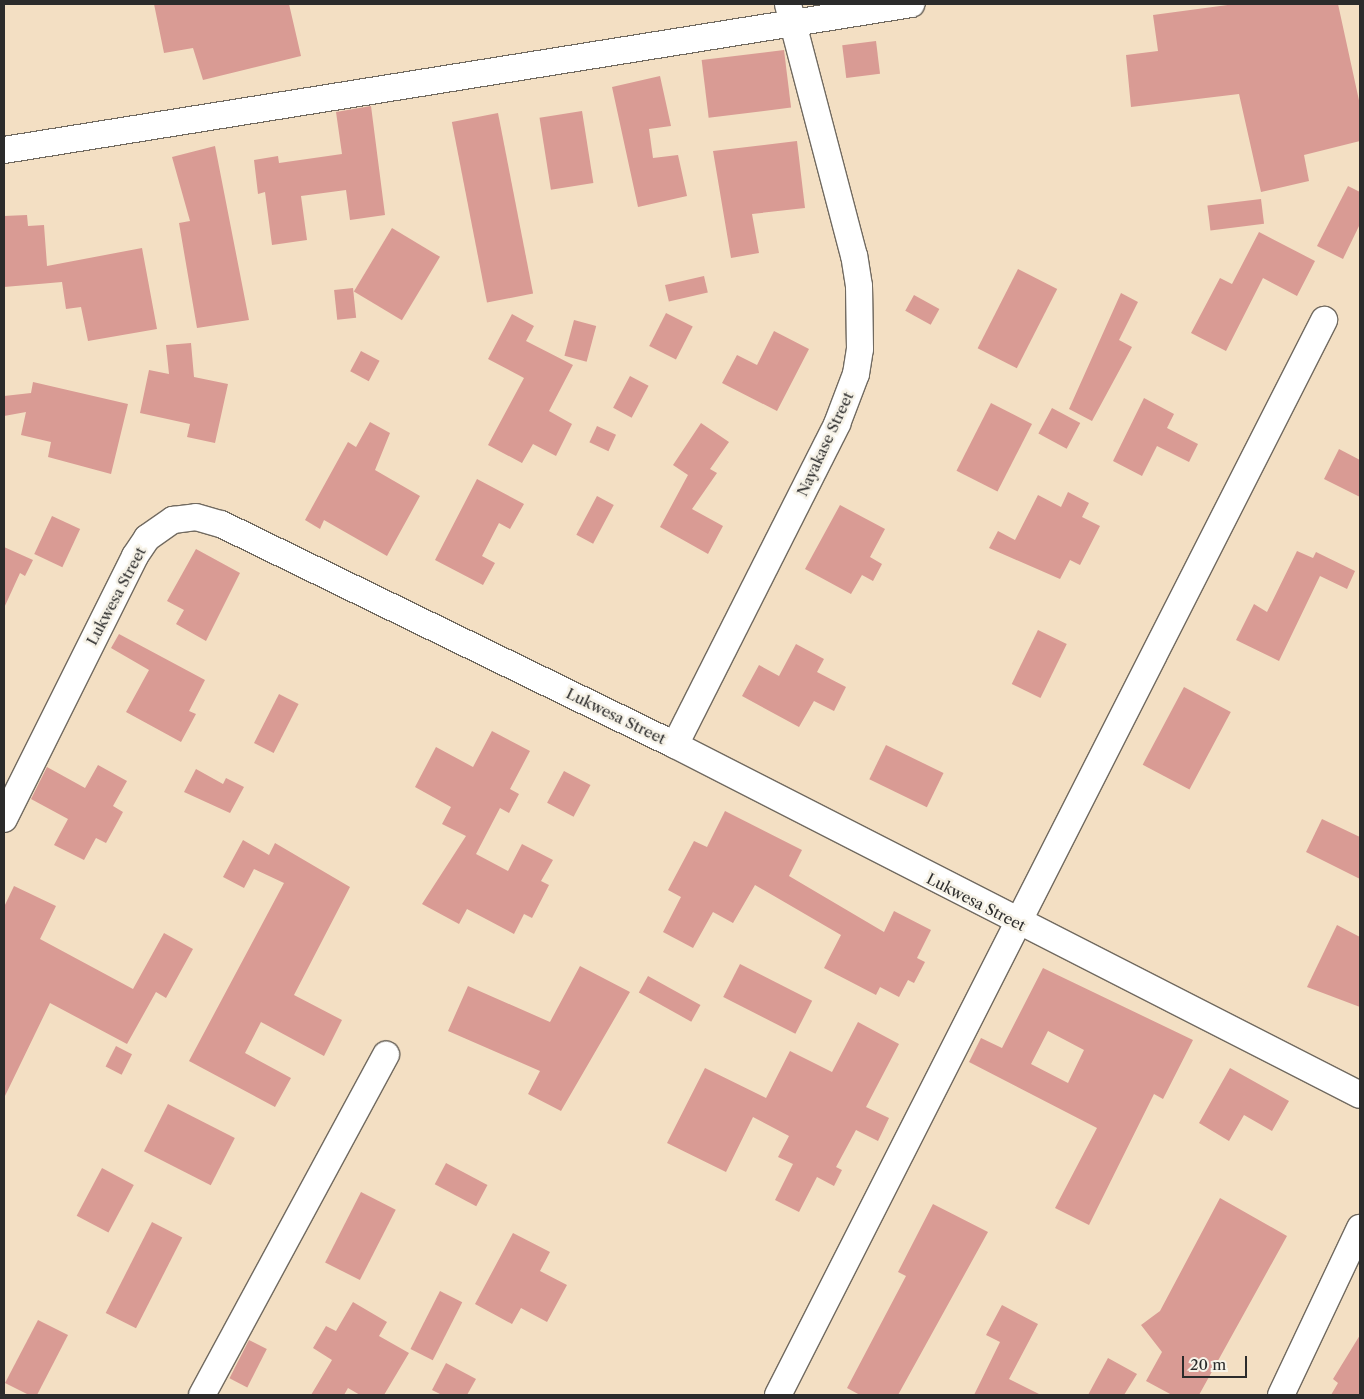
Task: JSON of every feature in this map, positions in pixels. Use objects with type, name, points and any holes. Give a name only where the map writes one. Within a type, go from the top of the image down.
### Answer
[{"type":"street","points":[[4,150],[791,13],[911,4]]},
{"type":"street","name":"Nayakase Street","points":[[675,745],[837,424],[856,374],[862,320],[860,286],[791,13]]},
{"type":"street","points":[[778,1395],[1324,320]]},
{"type":"street","name":"Lukwesa Street","points":[[4,819],[135,556],[147,538],[173,520],[196,517],[221,524],[675,745],[1018,924],[1360,1095]]},
{"type":"street","points":[[202,1395],[386,1054]]},
{"type":"street","points":[[1281,1395],[1360,1228]]},
{"type":"building","points":[[154,4],[289,4],[301,56],[203,80],[193,48],[164,53]]},
{"type":"building","points":[[1235,4],[1338,4],[1360,105],[1360,141],[1304,155],[1309,181],[1261,192],[1239,94],[1131,107],[1126,55],[1158,51],[1153,15]]},
{"type":"building","points":[[876,41],[880,74],[846,78],[842,45]]},
{"type":"building","points":[[784,50],[791,108],[709,118],[702,60]]},
{"type":"building","points":[[660,76],[671,126],[649,129],[653,158],[678,155],[687,196],[638,207],[612,87]]},
{"type":"building","points":[[371,106],[385,215],[350,220],[346,190],[301,196],[307,240],[272,245],[265,192],[258,194],[254,160],[278,156],[279,163],[342,154],[336,112]]},
{"type":"building","points":[[582,111],[593,183],[551,190],[540,118]]},
{"type":"building","points":[[498,113],[533,294],[487,303],[452,122]]},
{"type":"building","points":[[797,141],[805,208],[752,214],[759,253],[731,258],[713,151]]},
{"type":"building","points":[[215,146],[249,320],[197,328],[179,223],[190,221],[172,157]]},
{"type":"building","points":[[1348,186],[1360,192],[1360,224],[1343,259],[1317,246]]},
{"type":"building","points":[[1261,199],[1264,224],[1210,230],[1207,206]]},
{"type":"building","points":[[27,215],[28,226],[44,225],[47,266],[142,248],[157,329],[88,341],[81,307],[66,309],[62,282],[4,287],[4,216]]},
{"type":"building","points":[[392,228],[440,257],[402,320],[354,291]]},
{"type":"building","points":[[1259,232],[1315,261],[1297,296],[1263,278],[1226,351],[1191,333],[1220,278],[1232,284]]},
{"type":"building","points":[[1018,269],[1057,289],[1017,368],[978,348]]},
{"type":"building","points":[[704,276],[708,293],[669,302],[665,285]]},
{"type":"building","points":[[353,288],[356,318],[337,320],[334,290]]},
{"type":"building","points":[[1121,293],[1138,302],[1119,340],[1132,347],[1092,421],[1069,409]]},
{"type":"building","points":[[914,295],[939,309],[931,325],[905,311]]},
{"type":"building","points":[[666,313],[693,327],[676,360],[649,346]]},
{"type":"building","points":[[512,314],[534,326],[526,341],[573,365],[549,411],[572,424],[556,456],[533,444],[522,463],[488,445],[524,378],[488,359]]},
{"type":"building","points":[[574,320],[596,326],[587,362],[564,356]]},
{"type":"building","points":[[774,331],[809,349],[777,411],[722,383],[737,355],[757,365]]},
{"type":"building","points":[[191,343],[194,377],[228,384],[215,443],[187,437],[190,424],[140,413],[149,370],[169,374],[166,345]]},
{"type":"building","points":[[361,351],[380,361],[369,381],[350,371]]},
{"type":"building","points":[[630,376],[649,386],[632,418],[613,408]]},
{"type":"building","points":[[33,382],[128,404],[111,474],[48,457],[51,442],[21,435],[26,412],[4,416],[4,396],[31,393]]},
{"type":"building","points":[[1144,398],[1174,414],[1167,428],[1198,444],[1189,462],[1157,446],[1142,476],[1113,461]]},
{"type":"building","points":[[991,403],[1032,424],[997,492],[956,471]]},
{"type":"building","points":[[1052,408],[1080,423],[1067,449],[1038,434]]},
{"type":"building","points":[[370,422],[390,433],[375,470],[420,496],[387,556],[324,520],[320,529],[305,520],[348,442],[356,447]]},
{"type":"building","points":[[701,423],[729,442],[710,469],[717,473],[692,509],[723,526],[708,554],[660,527],[688,475],[673,465]]},
{"type":"building","points":[[597,426],[616,435],[608,451],[589,442]]},
{"type":"building","points":[[1339,449],[1360,460],[1360,497],[1324,479]]},
{"type":"building","points":[[477,479],[524,504],[510,529],[499,523],[482,556],[495,563],[483,585],[435,560]]},
{"type":"building","points":[[1068,492],[1089,503],[1082,517],[1100,526],[1080,565],[1070,560],[1060,579],[989,548],[998,531],[1015,540],[1038,495],[1061,507]]},
{"type":"building","points":[[597,496],[614,505],[593,544],[576,535]]},
{"type":"building","points":[[840,505],[885,529],[870,557],[882,564],[873,581],[862,575],[851,594],[805,569]]},
{"type":"building","points":[[52,516],[80,529],[62,567],[34,554]]},
{"type":"building","points":[[4,547],[33,560],[25,576],[20,573],[4,608]]},
{"type":"building","points":[[196,549],[240,573],[206,641],[176,624],[184,610],[167,601]]},
{"type":"building","points":[[1297,551],[1313,558],[1316,552],[1355,571],[1347,589],[1320,576],[1279,661],[1236,640],[1254,604],[1267,612]]},
{"type":"building","points":[[1038,630],[1067,644],[1040,698],[1012,684]]},
{"type":"building","points":[[119,634],[205,680],[189,711],[196,714],[181,742],[126,712],[149,670],[111,648]]},
{"type":"building","points":[[796,644],[824,659],[817,672],[846,687],[834,711],[814,701],[799,727],[742,696],[759,665],[779,676]]},
{"type":"building","points":[[1184,687],[1231,712],[1189,790],[1143,765]]},
{"type":"building","points":[[279,694],[299,704],[274,753],[254,743]]},
{"type":"building","points":[[492,731],[530,751],[510,789],[519,794],[509,813],[500,808],[476,854],[508,871],[522,844],[553,860],[541,881],[549,885],[532,918],[524,914],[514,934],[467,909],[459,924],[422,904],[466,836],[442,824],[451,807],[415,787],[436,747],[473,767]]},
{"type":"building","points":[[886,745],[944,773],[927,807],[869,779]]},
{"type":"building","points":[[98,765],[127,781],[113,806],[123,812],[106,843],[96,838],[84,860],[54,845],[68,819],[31,799],[47,767],[85,788]]},
{"type":"building","points":[[196,769],[223,784],[226,778],[244,787],[230,813],[184,792]]},
{"type":"building","points":[[564,771],[590,785],[574,817],[547,803]]},
{"type":"building","points":[[725,811],[802,850],[789,876],[884,932],[894,911],[931,930],[917,958],[925,962],[914,983],[908,980],[899,997],[880,987],[876,995],[824,968],[841,935],[755,885],[733,923],[713,912],[693,948],[663,932],[681,897],[668,890],[694,841],[707,847]]},
{"type":"building","points":[[1322,819],[1360,837],[1360,879],[1306,852]]},
{"type":"building","points":[[243,840],[269,855],[275,843],[350,887],[294,995],[342,1020],[324,1056],[261,1022],[245,1053],[291,1078],[275,1107],[189,1061],[284,883],[254,869],[244,888],[223,877]]},
{"type":"building","points":[[14,886],[56,906],[40,939],[133,989],[164,933],[193,949],[166,998],[156,992],[127,1044],[50,1003],[4,1098],[4,907]]},
{"type":"building","points":[[1337,925],[1360,937],[1360,1007],[1307,987]]},
{"type":"building","points":[[740,964],[812,1001],[795,1034],[723,997]]},
{"type":"building","points":[[580,966],[630,992],[561,1111],[528,1094],[540,1071],[448,1031],[468,986],[550,1022]]},
{"type":"building","points":[[1043,968],[1193,1040],[1163,1099],[1154,1094],[1089,1225],[1055,1208],[1097,1128],[969,1062],[981,1038],[1002,1048]],"holes":[[[1048,1031],[1084,1050],[1068,1083],[1031,1064]]]},
{"type":"building","points":[[648,976],[700,1005],[691,1022],[639,993]]},
{"type":"building","points":[[858,1022],[899,1044],[866,1107],[889,1118],[878,1141],[856,1130],[836,1167],[842,1170],[834,1186],[817,1177],[799,1212],[775,1200],[793,1164],[778,1157],[789,1136],[753,1117],[726,1172],[667,1143],[705,1068],[766,1098],[790,1051],[832,1072]]},
{"type":"building","points":[[116,1046],[132,1054],[122,1075],[106,1066]]},
{"type":"building","points":[[1230,1068],[1289,1101],[1272,1131],[1244,1115],[1229,1141],[1199,1123]]},
{"type":"building","points":[[168,1104],[235,1138],[211,1185],[144,1151]]},
{"type":"building","points":[[446,1163],[487,1185],[476,1206],[435,1184]]},
{"type":"building","points":[[102,1168],[134,1185],[108,1233],[77,1216]]},
{"type":"building","points":[[361,1192],[396,1210],[360,1280],[325,1262]]},
{"type":"building","points":[[1220,1198],[1287,1236],[1199,1395],[1172,1395],[1146,1381],[1162,1352],[1141,1325],[1160,1311]]},
{"type":"building","points":[[933,1204],[988,1232],[898,1395],[860,1395],[847,1388],[906,1276],[898,1272]]},
{"type":"building","points":[[152,1222],[182,1237],[136,1328],[106,1313]]},
{"type":"building","points":[[513,1233],[550,1252],[540,1271],[567,1285],[547,1322],[521,1308],[512,1324],[475,1304]]},
{"type":"building","points":[[440,1291],[462,1302],[433,1360],[410,1349]]},
{"type":"building","points":[[353,1302],[387,1322],[379,1336],[409,1353],[384,1395],[360,1395],[348,1388],[344,1395],[311,1395],[332,1360],[313,1348],[326,1326],[336,1331]]},
{"type":"building","points":[[1002,1305],[1038,1324],[1009,1379],[1041,1395],[974,1395],[1000,1342],[986,1335]]},
{"type":"building","points":[[38,1320],[68,1335],[37,1395],[29,1395],[5,1383]]},
{"type":"building","points":[[1360,1335],[1360,1395],[1331,1395],[1338,1383],[1333,1379]]},
{"type":"building","points":[[249,1340],[267,1349],[247,1387],[229,1378]]},
{"type":"building","points":[[1108,1358],[1137,1374],[1124,1395],[1088,1395]]},
{"type":"building","points":[[446,1363],[476,1379],[467,1395],[442,1395],[432,1390]]}]
